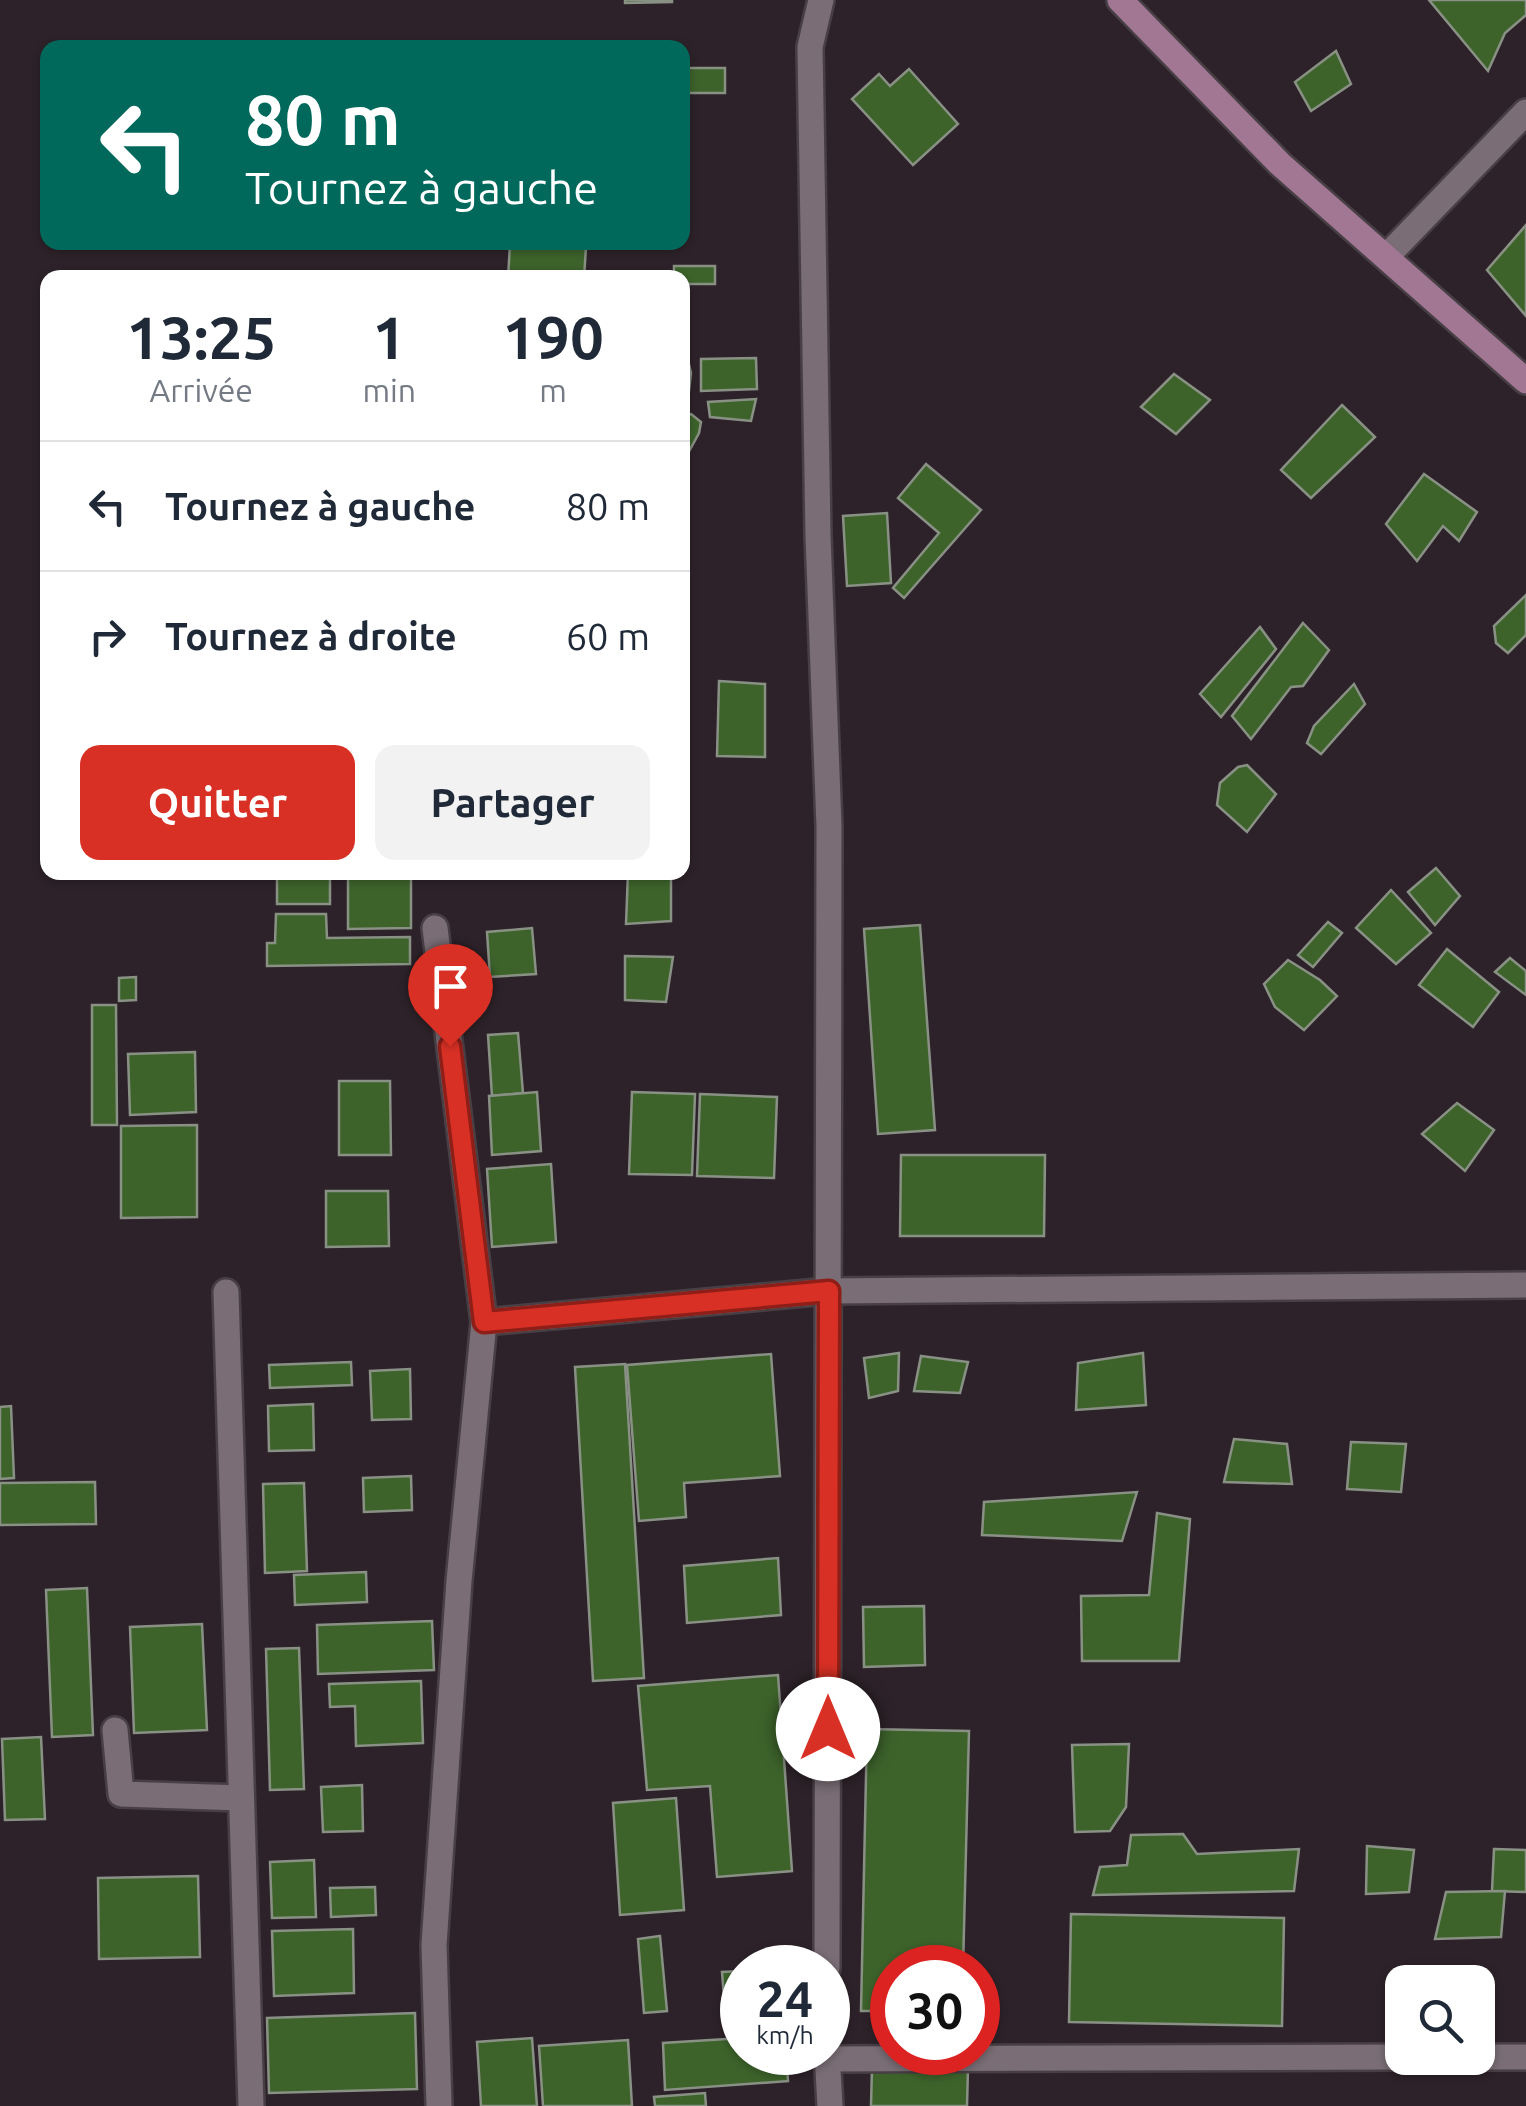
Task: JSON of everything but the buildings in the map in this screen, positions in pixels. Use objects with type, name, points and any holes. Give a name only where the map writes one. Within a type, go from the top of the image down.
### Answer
[{"type":"main road","points":[[1120,0],[1280,164],[1526,381]]},
{"type":"street","points":[[821,0],[810,47],[818,536],[829,826],[828,1945]]},
{"type":"street","points":[[1387,256],[1526,112]]},
{"type":"street","points":[[435,928],[484,1322],[459,1581],[434,1945],[439,2106]]},
{"type":"street","points":[[484,1322],[829,1291],[1526,1286]]},
{"type":"street","points":[[226,1292],[251,2106]]},
{"type":"street","points":[[115,1730],[121,1794],[240,1798]]},
{"type":"street","points":[[850,2056],[1385,2057]]},
{"type":"street","points":[[1495,2057],[1526,2057]]},
{"type":"street","points":[[828,2075],[830,2106]]},
{"type":"route","points":[[450,1046],[484,1322],[829,1291],[828,1729]]}]
